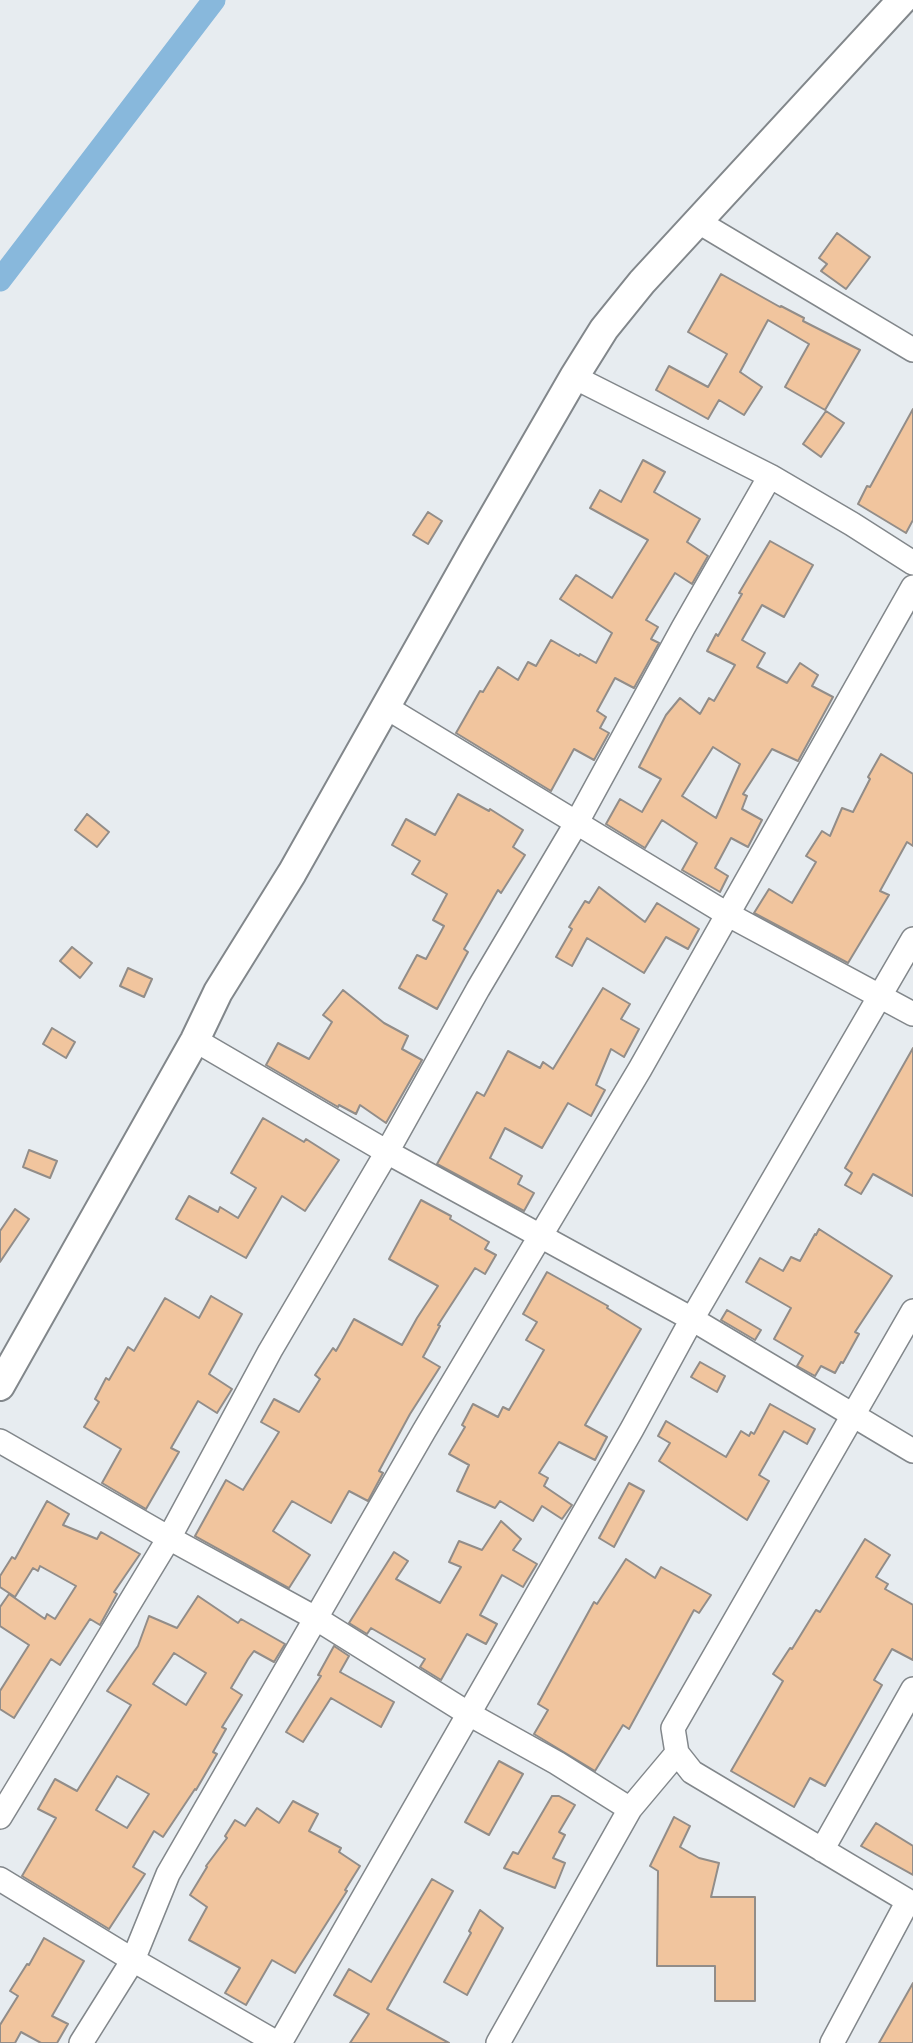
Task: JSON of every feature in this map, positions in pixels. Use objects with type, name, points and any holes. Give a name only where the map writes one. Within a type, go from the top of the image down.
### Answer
[{"type":"main road","points":[[0,1386],[9,1356],[195,1040],[218,992],[292,873],[384,706],[604,329],[697,221],[902,0]]},
{"type":"street","points":[[697,221],[913,350]]},
{"type":"street","points":[[574,377],[769,476],[913,563]]},
{"type":"street","points":[[0,1817],[169,1538],[271,1351],[577,822],[769,476]]},
{"type":"street","points":[[81,2043],[133,1959],[168,1874],[431,1420],[640,1069],[913,587]]},
{"type":"street","points":[[384,706],[727,914],[913,1014]]},
{"type":"street","points":[[0,1879],[279,2043],[632,1429],[692,1319],[913,939]]},
{"type":"street","points":[[195,1040],[387,1152],[692,1319],[913,1451]]},
{"type":"street","points":[[832,2043],[910,1903],[692,1772],[677,1753],[673,1728],[913,1311]]},
{"type":"street","points":[[0,1441],[317,1619],[469,1714],[557,1763],[630,1809]]},
{"type":"street","points":[[822,1850],[913,1689]]},
{"type":"street","points":[[498,2043],[630,1809],[677,1753]]},
{"type":"building","points":[[837,233],[870,257],[846,289],[821,271],[827,264],[819,258]]},
{"type":"building","points":[[721,274],[860,350],[825,410],[785,387],[809,344],[768,320],[740,372],[762,387],[744,415],[719,400],[708,419],[656,390],[669,366],[708,387],[727,354],[688,332]]},
{"type":"building","points":[[913,409],[913,520],[906,533],[858,504]]},
{"type":"building","points":[[826,411],[844,423],[821,457],[803,444]]},
{"type":"building","points":[[643,460],[665,472],[654,492],[700,519],[687,542],[708,556],[692,584],[675,573],[646,620],[658,627],[651,639],[659,643],[634,688],[615,678],[597,711],[606,717],[600,728],[609,733],[594,760],[574,749],[551,791],[456,733],[480,691],[483,692],[498,667],[518,680],[528,662],[536,666],[551,640],[596,663],[612,633],[560,599],[576,575],[612,598],[648,540],[590,508],[600,490],[621,502]]},
{"type":"building","points":[[428,512],[442,521],[428,544],[413,535]]},
{"type":"building","points":[[770,541],[813,565],[784,617],[762,605],[742,640],[765,653],[757,667],[787,683],[800,663],[818,675],[812,686],[833,697],[798,761],[772,749],[743,794],[747,796],[742,809],[762,820],[748,847],[731,838],[715,868],[728,876],[720,892],[682,870],[697,843],[662,820],[645,848],[606,824],[620,799],[642,812],[661,779],[639,767],[666,715],[680,698],[700,714],[709,698],[714,701],[735,665],[707,651],[742,594],[739,593]],"holes":[[[713,747],[740,764],[716,818],[682,796]]]},
{"type":"building","points":[[881,754],[913,774],[913,846],[907,842],[880,891],[889,895],[848,963],[754,913],[769,889],[792,903],[816,862],[806,856],[822,831],[830,836],[842,808],[853,812]]},
{"type":"building","points":[[458,794],[489,811],[490,809],[523,830],[513,847],[525,855],[501,893],[498,890],[464,949],[468,952],[437,1009],[399,988],[417,955],[426,959],[444,926],[433,920],[447,894],[412,874],[420,861],[392,845],[406,819],[435,835]]},
{"type":"building","points":[[87,814],[109,832],[97,847],[75,830]]},
{"type":"building","points":[[599,887],[645,922],[657,903],[699,929],[688,949],[666,937],[644,973],[587,938],[572,966],[556,957],[572,929],[569,927],[585,901],[589,903]]},
{"type":"building","points":[[72,947],[92,963],[80,978],[60,961]]},
{"type":"building","points":[[128,968],[152,979],[144,997],[120,986]]},
{"type":"building","points":[[603,988],[630,1004],[621,1019],[639,1029],[624,1057],[611,1049],[596,1085],[605,1090],[591,1116],[568,1103],[542,1148],[505,1128],[490,1158],[522,1176],[518,1184],[534,1193],[524,1211],[437,1164],[477,1092],[484,1096],[508,1051],[540,1068],[543,1062],[553,1069]]},
{"type":"building","points":[[343,990],[384,1023],[408,1036],[402,1049],[422,1060],[386,1123],[360,1105],[356,1114],[339,1105],[338,1107],[266,1065],[278,1043],[309,1059],[332,1022],[323,1015]]},
{"type":"building","points":[[52,1028],[75,1042],[66,1058],[43,1044]]},
{"type":"building","points":[[913,1048],[913,1196],[873,1174],[861,1194],[845,1185],[852,1173],[845,1168]]},
{"type":"building","points":[[263,1118],[304,1142],[306,1139],[339,1160],[305,1211],[282,1196],[246,1258],[176,1219],[189,1196],[218,1212],[220,1207],[238,1218],[256,1188],[231,1173]]},
{"type":"building","points":[[29,1150],[57,1161],[50,1178],[23,1167]]},
{"type":"building","points":[[421,1200],[451,1216],[450,1219],[489,1242],[485,1249],[496,1255],[485,1274],[475,1268],[438,1325],[440,1326],[423,1357],[440,1367],[379,1471],[383,1473],[368,1501],[349,1491],[331,1523],[292,1501],[273,1531],[310,1555],[289,1588],[195,1536],[226,1480],[243,1490],[279,1432],[261,1422],[274,1399],[299,1412],[320,1379],[315,1375],[333,1348],[336,1351],[354,1319],[402,1345],[438,1286],[389,1259]]},
{"type":"building","points":[[15,1209],[29,1219],[0,1262],[0,1231]]},
{"type":"building","points":[[819,1229],[892,1276],[855,1332],[859,1334],[843,1363],[841,1362],[835,1373],[821,1366],[815,1376],[797,1366],[803,1356],[774,1339],[791,1308],[746,1282],[760,1258],[783,1271],[791,1257],[800,1261]]},
{"type":"building","points":[[547,1272],[608,1306],[607,1308],[641,1329],[585,1425],[607,1437],[595,1460],[559,1442],[539,1473],[548,1478],[544,1486],[572,1505],[562,1519],[542,1506],[533,1521],[500,1501],[495,1508],[457,1491],[469,1465],[449,1454],[465,1427],[462,1425],[473,1404],[498,1417],[503,1407],[509,1410],[544,1350],[526,1340],[537,1322],[523,1314]]},
{"type":"building","points":[[211,1296],[242,1314],[209,1374],[232,1389],[217,1413],[198,1401],[171,1448],[179,1452],[146,1509],[102,1483],[121,1449],[84,1427],[99,1402],[95,1399],[106,1378],[109,1380],[128,1347],[134,1351],[165,1298],[199,1318]]},
{"type":"building","points":[[727,1310],[761,1330],[755,1340],[721,1320]]},
{"type":"building","points":[[700,1362],[725,1376],[717,1392],[691,1377]]},
{"type":"building","points":[[770,1404],[815,1429],[807,1444],[784,1431],[759,1475],[769,1481],[747,1520],[659,1461],[670,1443],[658,1436],[666,1421],[726,1457],[741,1431],[749,1436],[751,1432],[754,1434]]},
{"type":"building","points":[[629,1483],[644,1491],[614,1547],[599,1538]]},
{"type":"building","points":[[47,1501],[69,1514],[63,1525],[97,1539],[101,1532],[140,1554],[114,1592],[117,1594],[100,1625],[90,1619],[60,1665],[51,1659],[14,1718],[0,1709],[0,1691],[29,1645],[0,1626],[0,1607],[9,1594],[45,1619],[47,1614],[55,1619],[76,1586],[40,1566],[38,1571],[33,1568],[15,1597],[0,1587],[0,1576],[12,1557],[15,1559]]},
{"type":"building","points":[[501,1521],[521,1539],[513,1550],[537,1564],[523,1587],[502,1575],[480,1615],[497,1624],[486,1644],[467,1634],[441,1680],[420,1667],[425,1659],[371,1628],[367,1634],[349,1623],[394,1552],[408,1561],[396,1579],[440,1603],[461,1567],[449,1562],[459,1541],[482,1550]]},
{"type":"building","points":[[865,1539],[890,1555],[876,1577],[888,1584],[885,1589],[913,1605],[913,1660],[892,1649],[874,1680],[882,1685],[825,1786],[810,1778],[794,1807],[731,1771],[783,1681],[773,1674],[816,1610],[820,1612]]},
{"type":"building","points":[[626,1559],[655,1578],[661,1567],[711,1595],[699,1613],[694,1610],[629,1729],[623,1725],[595,1771],[534,1734],[548,1710],[538,1704],[594,1602],[597,1604]]},
{"type":"building","points":[[198,1596],[238,1623],[241,1619],[285,1644],[274,1662],[254,1651],[248,1659],[231,1688],[242,1695],[222,1727],[226,1729],[213,1752],[217,1754],[163,1837],[154,1831],[133,1867],[145,1874],[109,1929],[22,1876],[56,1818],[38,1809],[55,1779],[77,1791],[131,1705],[107,1691],[138,1646],[149,1616],[177,1628]],"holes":[[[174,1653],[206,1673],[186,1705],[153,1684]],[[117,1776],[149,1794],[127,1828],[96,1810]]]},
{"type":"building","points":[[334,1646],[349,1656],[340,1672],[394,1702],[381,1727],[331,1698],[303,1742],[286,1732],[321,1676],[318,1675]]},
{"type":"building","points":[[499,1761],[523,1774],[489,1835],[465,1822]]},
{"type":"building","points":[[552,1796],[559,1796],[575,1805],[559,1832],[565,1835],[553,1858],[565,1863],[555,1888],[504,1868],[513,1852],[518,1854]]},
{"type":"building","points":[[293,1801],[318,1814],[309,1831],[341,1848],[339,1852],[360,1866],[295,1973],[272,1960],[246,2005],[225,1993],[240,1968],[189,1940],[207,1907],[190,1895],[206,1866],[227,1838],[225,1836],[235,1820],[245,1826],[257,1808],[279,1823]]},
{"type":"building","points":[[674,1817],[690,1826],[680,1847],[699,1858],[719,1863],[711,1897],[755,1897],[755,2001],[715,2001],[715,1966],[657,1966],[658,1871],[650,1866]]},
{"type":"building","points":[[876,1823],[913,1846],[913,1875],[861,1846]]},
{"type":"building","points":[[432,1879],[453,1891],[387,2009],[449,2043],[350,2043],[369,2014],[334,1995],[349,1969],[371,1982]]},
{"type":"building","points":[[480,1910],[503,1928],[467,1995],[444,1982],[471,1933],[469,1931]]},
{"type":"building","points":[[44,1938],[84,1961],[52,2016],[68,2024],[57,2043],[41,2043],[21,2032],[15,2043],[0,2043],[0,2025],[18,1996],[10,1991]]},
{"type":"building","points":[[913,1983],[913,2043],[879,2043]]},
{"type":"waterway","points":[[0,280],[214,0]]}]
